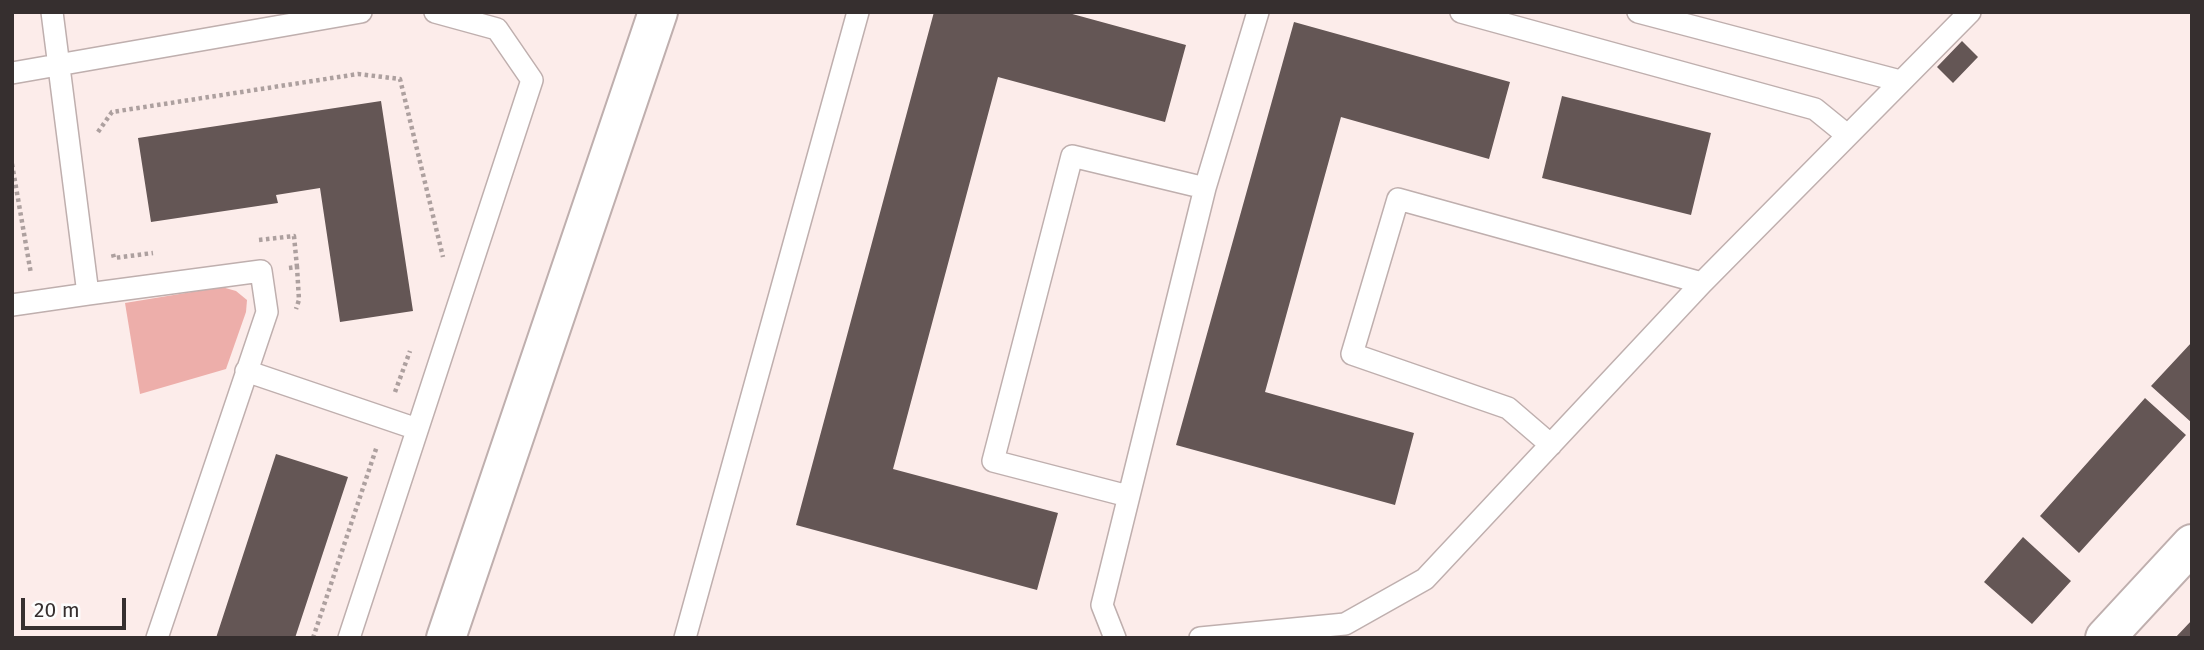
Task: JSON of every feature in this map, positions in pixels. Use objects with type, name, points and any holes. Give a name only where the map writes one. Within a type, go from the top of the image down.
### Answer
[{"type":"street","points":[[446,638],[658,12]]},
{"type":"street","points":[[2105,638],[2192,544]]},
{"type":"lane","points":[[52,12],[88,294]]},
{"type":"lane","points":[[12,73],[361,12]]},
{"type":"lane","points":[[349,638],[532,80],[497,29],[435,12]]},
{"type":"lane","points":[[685,638],[858,12]]},
{"type":"lane","points":[[1115,638],[1102,605],[1205,188],[1258,12]]},
{"type":"lane","points":[[1461,12],[1815,109],[1847,135]]},
{"type":"lane","points":[[1638,12],[1686,18],[1900,81]]},
{"type":"lane","points":[[1200,638],[1345,624],[1425,579],[1702,284],[1970,12]]},
{"type":"lane","points":[[1128,496],[993,461],[1072,156],[1205,188]]},
{"type":"lane","points":[[1551,445],[1508,408],[1352,354],[1398,199],[1702,284]]},
{"type":"lane","points":[[12,304],[261,271],[267,312],[157,638]]},
{"type":"lane","points":[[246,371],[417,429]]},
{"type":"path","points":[[97,138],[99,127],[112,112],[358,74],[400,79],[444,258],[439,270]]},
{"type":"path","points":[[12,164],[31,275]]},
{"type":"path","points":[[252,241],[294,236],[299,300],[292,322]]},
{"type":"path","points":[[111,245],[114,258],[155,253]]},
{"type":"path","points":[[261,271],[297,267]]},
{"type":"path","points":[[382,388],[395,392],[413,343]]},
{"type":"path","points":[[313,638],[380,437]]},
{"type":"shaded area","points":[[222,287],[236,291],[247,300],[246,312],[226,369],[140,394],[125,303]]},
{"type":"building","points":[[934,12],[1065,12],[1186,45],[1165,122],[998,77],[893,469],[1058,513],[1037,590],[796,525]]},
{"type":"building","points":[[1294,22],[1510,82],[1489,159],[1341,117],[1265,392],[1414,433],[1395,505],[1176,445]]},
{"type":"building","points":[[1962,41],[1978,57],[1953,83],[1937,67]]},
{"type":"building","points":[[1562,96],[1711,133],[1691,215],[1542,178]]},
{"type":"building","points":[[381,101],[413,311],[340,322],[320,188],[276,195],[278,203],[151,222],[138,138]]},
{"type":"building","points":[[2192,342],[2192,423],[2151,386]]},
{"type":"building","points":[[2145,398],[2186,435],[2079,553],[2040,516]]},
{"type":"building","points":[[276,454],[348,477],[295,638],[216,638]]},
{"type":"building","points":[[2023,537],[2071,581],[2032,624],[1984,582]]},
{"type":"building","points":[[2192,620],[2192,638],[2175,638]]}]
